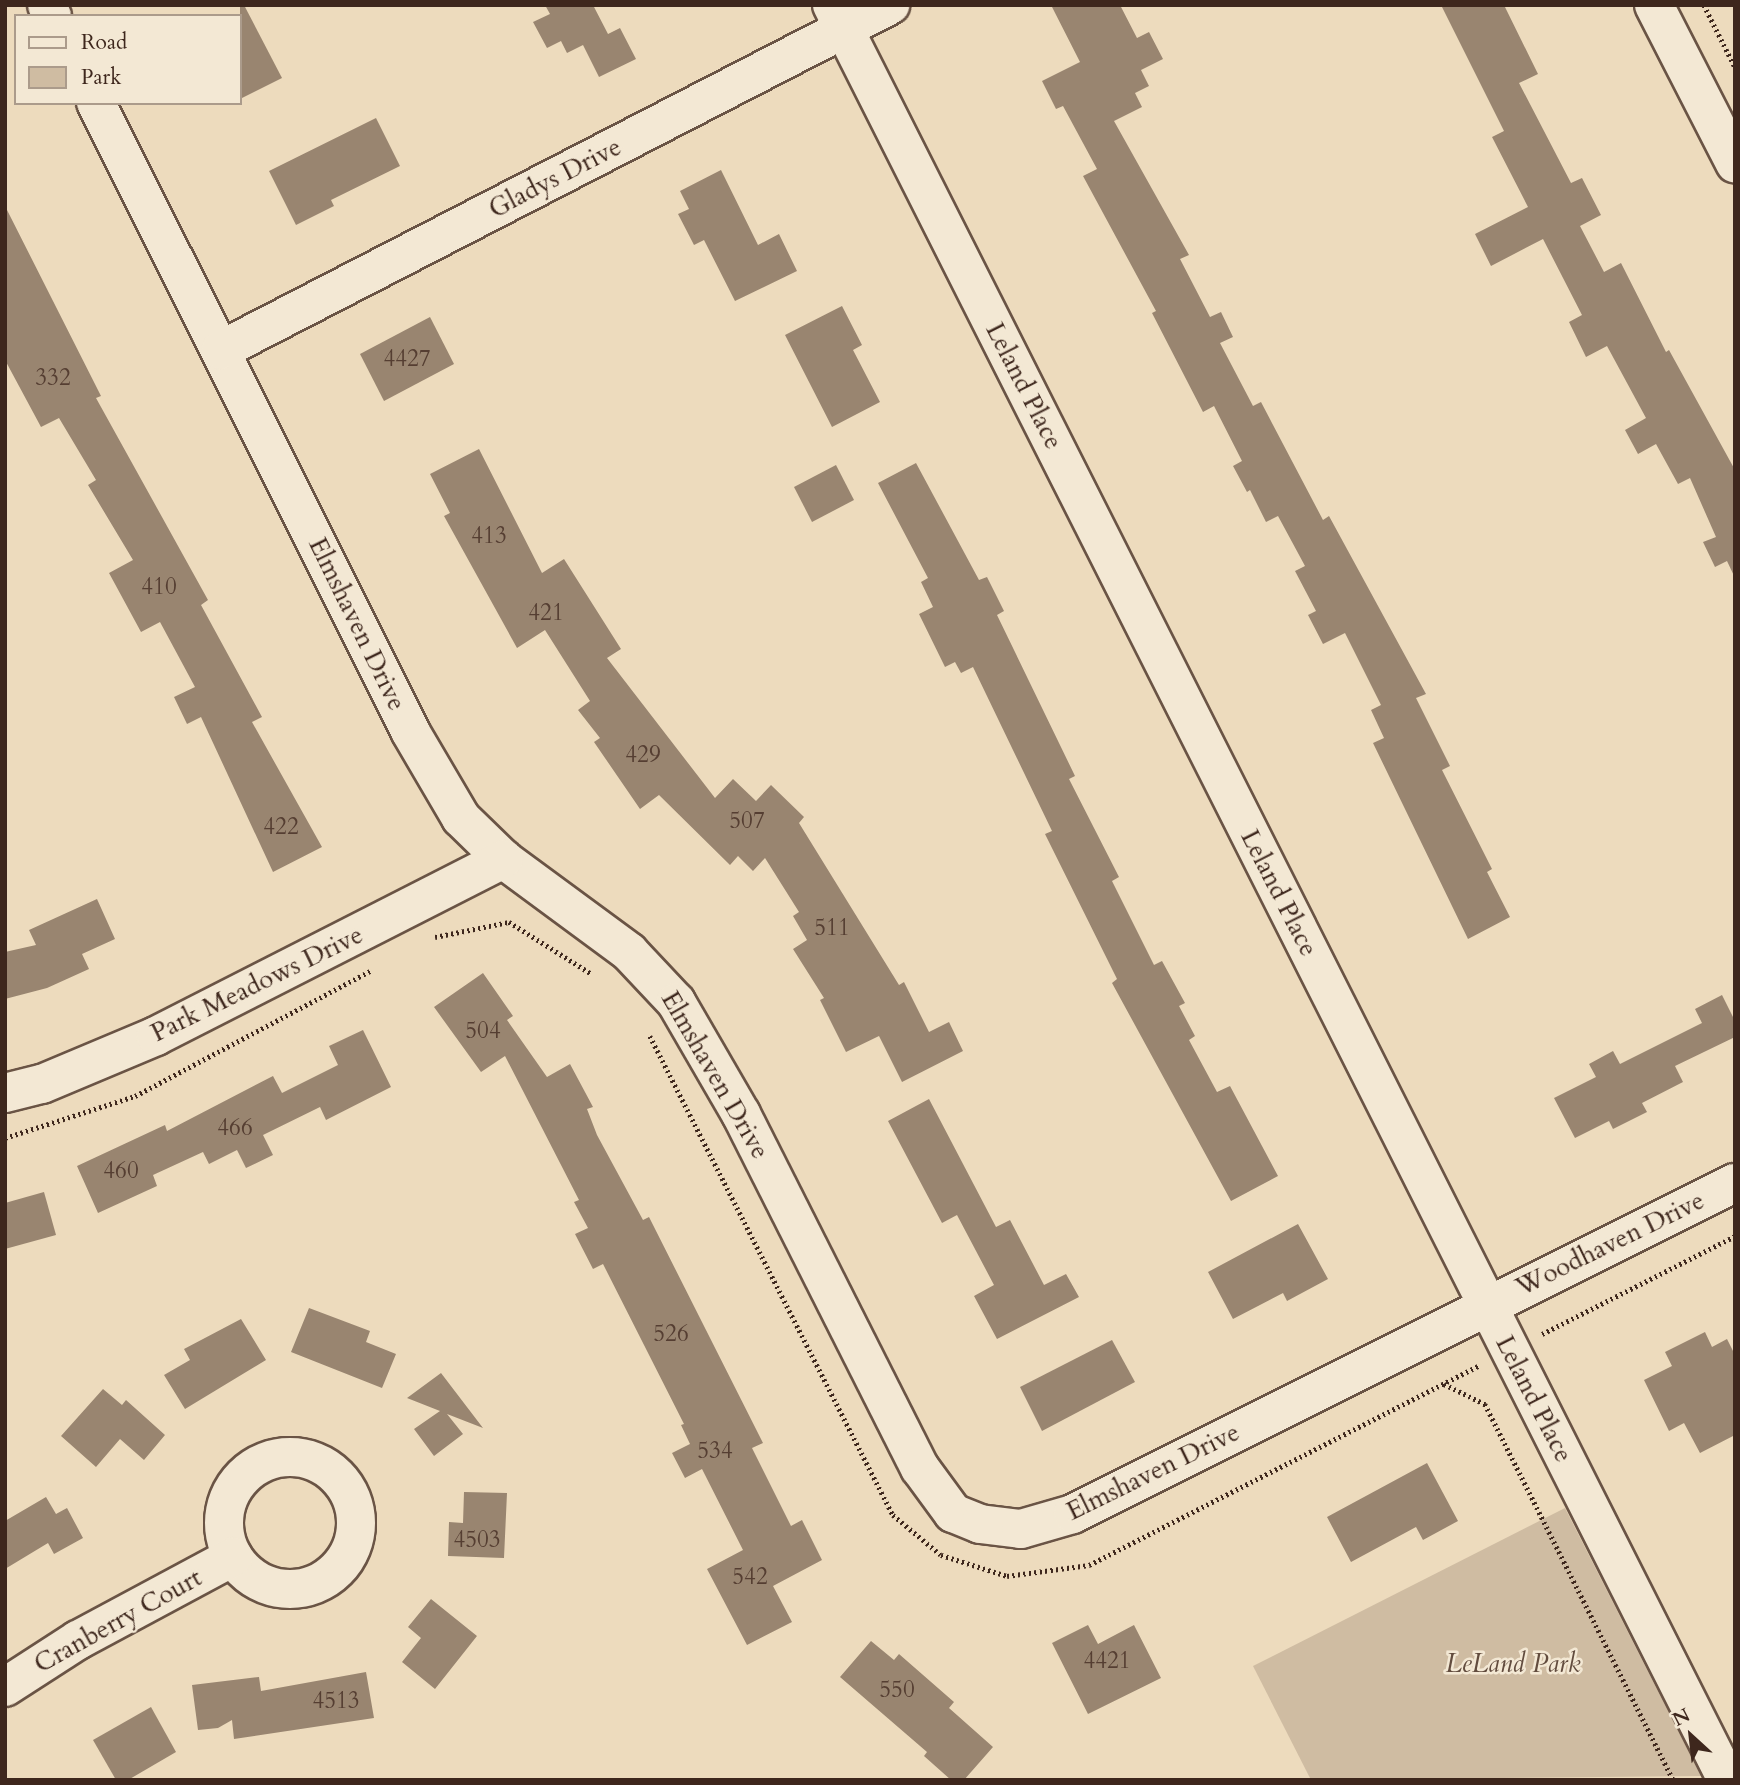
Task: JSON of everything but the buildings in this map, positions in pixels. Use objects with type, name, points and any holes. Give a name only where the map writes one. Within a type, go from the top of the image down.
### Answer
[{"type":"street","name":"Gladys Drive","points":[[220,350],[838,17],[890,5]]},
{"type":"street","points":[[1654,5],[1735,163]]},
{"type":"street","name":"Leland Place","points":[[838,17],[1727,1780]]},
{"type":"street","name":"Elmshaven Drive","points":[[97,105],[410,731],[461,818],[503,859],[629,952],[676,1002],[741,1114],[920,1468],[953,1513],[980,1524],[1021,1529],[1073,1514],[1486,1305]]},
{"type":"street","name":"Park Meadows Drive","points":[[5,1093],[41,1084],[156,1036],[503,859]]},
{"type":"street","name":"Woodhaven Drive","points":[[1486,1305],[1735,1184]]},
{"type":"street","name":"Cranberry Court","points":[[5,1687],[78,1640],[233,1557]]},
{"type":"path","points":[[1704,5],[1735,67]]},
{"type":"path","points":[[424,943],[509,922],[598,978]]},
{"type":"path","points":[[5,1138],[135,1096],[376,968]]},
{"type":"path","points":[[649,1033],[893,1515],[941,1555],[1007,1576],[1089,1565],[1735,1236]]},
{"type":"path","points":[[1444,1384],[1485,1404],[1673,1780]]},
{"type":"green space","name":"LeLand Park","points":[[1565,1508],[1701,1776],[1311,1780],[1253,1666]]}]
